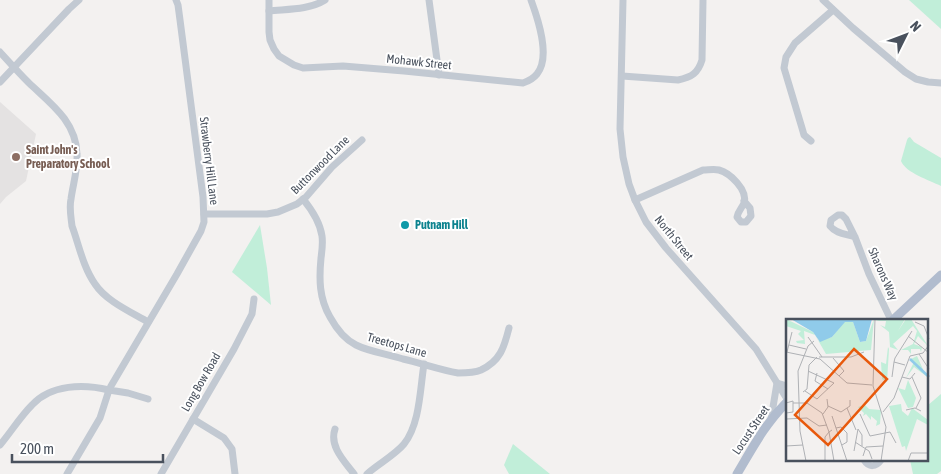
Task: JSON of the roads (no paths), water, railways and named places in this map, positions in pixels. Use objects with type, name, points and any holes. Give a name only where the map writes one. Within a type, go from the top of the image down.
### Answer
[{"type":"main road","points":[[893,319],[941,275]]},
{"type":"main road","name":"Locust Street","points":[[737,474],[758,438],[786,401]]},
{"type":"street","points":[[0,82],[79,0]]},
{"type":"street","name":"Strawberry Hill Lane","points":[[67,474],[100,418],[109,390],[204,222],[203,197],[176,0]]},
{"type":"street","name":"Mohawk Street","points":[[269,0],[269,32],[274,49],[279,56],[303,68],[343,66],[523,83],[532,80],[537,75],[543,59],[542,40],[537,16],[531,0]]},
{"type":"street","points":[[269,11],[316,5],[324,0]]},
{"type":"street","points":[[429,0],[439,75]]},
{"type":"street","name":"North Street","points":[[623,0],[620,129],[623,157],[635,200],[655,235],[756,349],[786,398]]},
{"type":"street","points":[[622,76],[678,80],[693,75],[699,69],[702,60],[703,0]]},
{"type":"street","points":[[823,0],[904,72],[916,79],[941,83]]},
{"type":"street","points":[[811,141],[804,135],[784,68],[786,57],[795,43],[833,10]]},
{"type":"street","points":[[0,52],[62,114],[73,134],[77,153],[70,210],[72,226],[90,275],[95,284],[106,295],[148,322]]},
{"type":"street","name":"Buttonwood Lane","points":[[204,214],[267,214],[296,204],[314,188],[332,167],[362,140]]},
{"type":"street","points":[[635,200],[703,170],[719,170],[734,178],[743,194],[744,201]]},
{"type":"street","name":"Treetops Lane","points":[[303,199],[313,212],[321,230],[323,241],[320,278],[326,310],[336,327],[356,345],[424,364],[468,373],[480,371],[497,359],[505,346],[509,328]]},
{"type":"street","name":"Sharons Way","points":[[855,237],[869,274],[892,319]]},
{"type":"street","name":"Long Bow Road","points":[[161,474],[234,349],[252,314],[254,299]]},
{"type":"street","points":[[367,474],[404,444],[410,435],[414,424],[424,364]]},
{"type":"street","points":[[771,419],[777,382],[786,386]]},
{"type":"street","points":[[0,444],[32,405],[39,398],[50,392],[83,386],[128,393],[148,399]]},
{"type":"street","points":[[193,419],[224,438],[232,449],[235,474]]},
{"type":"street","points":[[335,429],[333,435],[336,448],[354,474]]},
{"type":"street","points":[[866,462],[872,466],[878,465],[880,462]]},
{"type":"place","name":"Saint John's Preparatory School","points":[[16,157]]},
{"type":"place","name":"Putnam Hill","points":[[405,225]]}]
